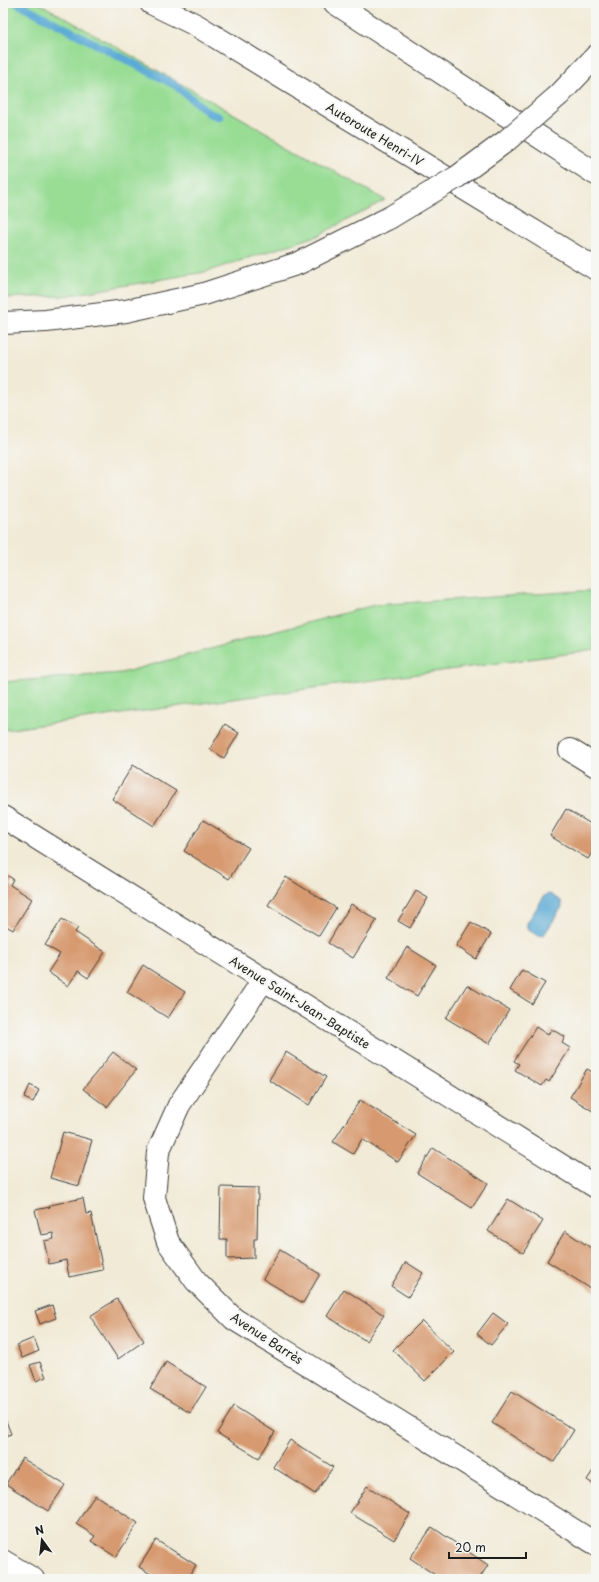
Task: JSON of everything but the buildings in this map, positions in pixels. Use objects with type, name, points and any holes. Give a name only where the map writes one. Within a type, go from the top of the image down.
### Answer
[{"type":"main road","name":"Autoroute Henri-IV","points":[[151,3],[196,25],[596,269]]},
{"type":"main road","points":[[163,3],[196,25]]},
{"type":"main road","points":[[335,3],[596,174]]},
{"type":"main road","points":[[3,323],[46,321],[126,311],[204,294],[299,263],[389,218],[457,177],[506,141],[559,95],[596,56]]},
{"type":"main road","points":[[570,750],[596,766]]},
{"type":"main road","name":"Avenue Saint-Jean-Baptiste","points":[[3,817],[596,1188]]},
{"type":"main road","name":"Avenue Barrès","points":[[264,979],[179,1105],[158,1152],[154,1198],[168,1242],[196,1281],[234,1319],[596,1544]]},
{"type":"main road","points":[[3,1561],[33,1579]]},
{"type":"green space","points":[[3,3],[39,3],[385,200],[317,236],[205,272],[64,296],[3,298]]},
{"type":"green space","points":[[596,590],[596,650],[3,730],[3,682],[121,673],[374,605]]},
{"type":"water","points":[[550,894],[561,901],[562,907],[544,935],[538,936],[527,929],[527,923],[545,895]]},
{"type":"waterway","points":[[17,3],[175,85],[209,113],[220,117]]}]
